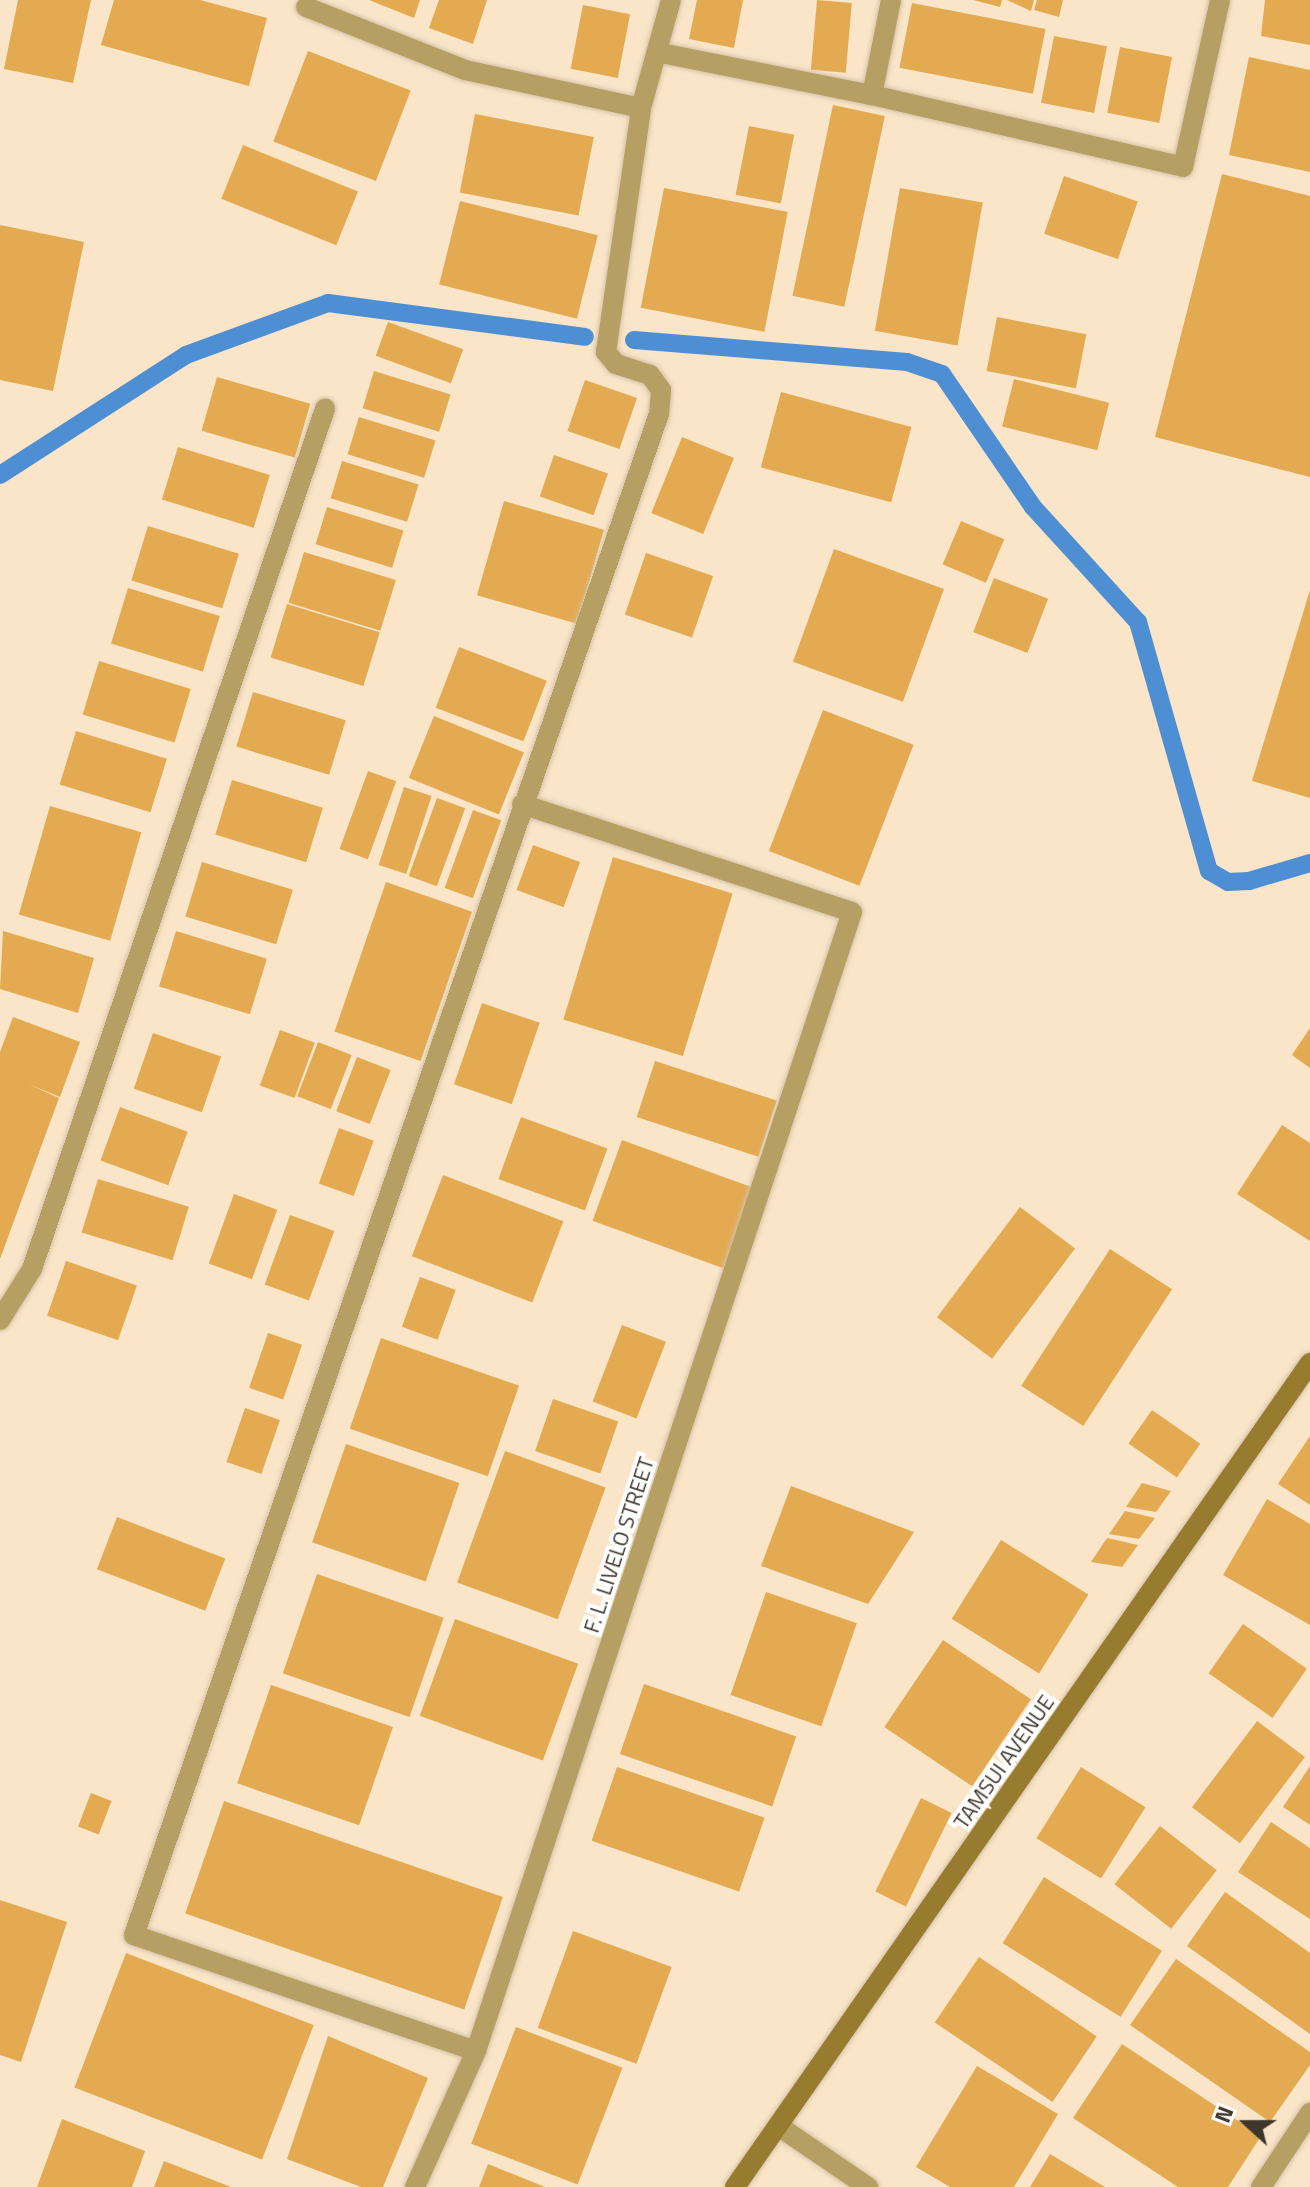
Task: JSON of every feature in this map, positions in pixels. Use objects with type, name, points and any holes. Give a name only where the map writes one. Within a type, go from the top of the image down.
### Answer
[{"type":"street","points":[[476,2051],[134,1935],[659,414],[661,390],[650,375],[616,364],[606,352],[641,108],[661,53],[671,0]]},
{"type":"street","points":[[872,95],[891,0]]},
{"type":"street","points":[[661,53],[872,95],[1183,167],[1220,0]]},
{"type":"street","points":[[306,7],[465,70],[641,108]]},
{"type":"street","points":[[0,1320],[32,1269],[325,409]]},
{"type":"street","name":"F. L. LIVELO STREET","points":[[415,2187],[476,2051],[852,912],[522,804]]},
{"type":"street","name":"TAMSUI AVENUE","points":[[735,2187],[780,2127],[1310,1363]]},
{"type":"street","points":[[1261,2187],[1310,2113]]},
{"type":"street","points":[[780,2127],[868,2187]]},
{"type":"building","points":[[18,0],[91,0],[73,83],[4,69]]},
{"type":"building","points":[[114,0],[200,0],[267,18],[249,86],[101,45]]},
{"type":"building","points":[[369,0],[420,0],[414,18]]},
{"type":"building","points":[[439,0],[487,0],[473,44],[429,28]]},
{"type":"building","points":[[697,0],[743,0],[734,48],[689,39]]},
{"type":"building","points":[[817,0],[852,3],[846,73],[811,70]]},
{"type":"building","points":[[973,0],[1002,0],[1000,7]]},
{"type":"building","points":[[1007,0],[1034,0],[1031,11]]},
{"type":"building","points":[[1037,0],[1063,0],[1059,17],[1034,10]]},
{"type":"building","points":[[1265,0],[1310,0],[1310,45],[1261,36]]},
{"type":"building","points":[[912,3],[1046,29],[1033,94],[899,68]]},
{"type":"building","points":[[583,5],[630,14],[618,78],[571,69]]},
{"type":"building","points":[[1054,36],[1107,46],[1094,113],[1041,103]]},
{"type":"building","points":[[1120,47],[1172,57],[1159,123],[1107,113]]},
{"type":"building","points":[[308,51],[411,90],[376,181],[273,142]]},
{"type":"building","points":[[1249,57],[1310,70],[1310,172],[1229,155]]},
{"type":"building","points":[[833,105],[885,116],[844,307],[792,296]]},
{"type":"building","points":[[475,114],[594,137],[579,216],[460,193]]},
{"type":"building","points":[[749,126],[794,135],[781,203],[736,195]]},
{"type":"building","points":[[243,145],[358,191],[336,245],[221,199]]},
{"type":"building","points":[[1222,174],[1310,196],[1310,477],[1155,437]]},
{"type":"building","points":[[1064,176],[1138,201],[1118,259],[1044,234]]},
{"type":"building","points":[[664,188],[788,212],[764,332],[641,308]]},
{"type":"building","points":[[900,188],[983,203],[958,345],[875,331]]},
{"type":"building","points":[[460,201],[598,235],[577,319],[439,284]]},
{"type":"building","points":[[0,225],[84,242],[53,391],[0,380]]},
{"type":"building","points":[[997,317],[1086,334],[1076,388],[987,371]]},
{"type":"building","points":[[388,322],[463,349],[451,383],[376,356]]},
{"type":"building","points":[[374,371],[451,394],[439,432],[363,408]]},
{"type":"building","points":[[217,377],[310,404],[295,458],[202,431]]},
{"type":"building","points":[[1014,379],[1109,403],[1097,450],[1002,427]]},
{"type":"building","points":[[585,380],[637,398],[619,449],[567,431]]},
{"type":"building","points":[[781,392],[911,427],[891,502],[761,467]]},
{"type":"building","points":[[359,417],[436,440],[424,478],[348,454]]},
{"type":"building","points":[[682,437],[734,458],[703,534],[651,513]]},
{"type":"building","points":[[178,447],[270,475],[254,528],[162,500]]},
{"type":"building","points":[[554,455],[608,474],[594,515],[540,497]]},
{"type":"building","points":[[342,461],[419,484],[407,522],[331,498]]},
{"type":"building","points":[[504,501],[604,530],[577,624],[477,595]]},
{"type":"building","points":[[327,507],[404,530],[392,568],[316,544]]},
{"type":"building","points":[[961,521],[1004,539],[986,583],[943,564]]},
{"type":"building","points":[[148,526],[239,554],[222,608],[131,581]]},
{"type":"building","points":[[834,549],[944,589],[903,702],[793,662]]},
{"type":"building","points":[[304,552],[396,580],[380,631],[289,603]]},
{"type":"building","points":[[646,553],[713,576],[692,638],[625,614]]},
{"type":"building","points":[[994,578],[1048,599],[1027,653],[973,632]]},
{"type":"building","points":[[128,588],[220,616],[203,672],[111,643]]},
{"type":"building","points":[[1310,590],[1310,798],[1252,781]]},
{"type":"building","points":[[287,604],[380,632],[363,686],[271,658]]},
{"type":"building","points":[[459,647],[547,681],[523,741],[436,708]]},
{"type":"building","points":[[99,661],[191,689],[174,743],[83,715]]},
{"type":"building","points":[[253,692],[346,720],[329,775],[236,747]]},
{"type":"building","points":[[823,710],[914,745],[859,886],[769,851]]},
{"type":"building","points":[[434,716],[524,752],[499,814],[409,778]]},
{"type":"building","points":[[76,731],[167,759],[150,812],[60,785]]},
{"type":"building","points":[[368,771],[396,781],[368,859],[340,849]]},
{"type":"building","points":[[232,780],[323,808],[306,862],[215,835]]},
{"type":"building","points":[[404,787],[432,796],[406,874],[379,865]]},
{"type":"building","points":[[437,798],[465,808],[437,886],[409,876]]},
{"type":"building","points":[[50,806],[141,832],[110,941],[19,915]]},
{"type":"building","points":[[473,810],[501,820],[473,898],[445,888]]},
{"type":"building","points":[[533,845],[580,862],[564,907],[517,890]]},
{"type":"building","points":[[613,857],[733,894],[683,1056],[563,1020]]},
{"type":"building","points":[[202,862],[293,890],[276,944],[185,917]]},
{"type":"building","points":[[386,882],[472,912],[421,1061],[335,1031]]},
{"type":"building","points":[[3,931],[94,958],[78,1013],[0,989]]},
{"type":"building","points":[[176,931],[267,959],[250,1014],[159,986]]},
{"type":"building","points":[[482,1003],[540,1023],[512,1104],[454,1084]]},
{"type":"building","points":[[13,1017],[80,1042],[60,1097],[28,1084],[59,1098],[0,1259],[0,1052]]},
{"type":"building","points":[[1310,1028],[1310,1068],[1292,1055]]},
{"type":"building","points":[[280,1030],[315,1043],[295,1098],[260,1085]]},
{"type":"building","points":[[153,1033],[221,1056],[202,1112],[134,1089]]},
{"type":"building","points":[[318,1042],[352,1055],[331,1109],[297,1096]]},
{"type":"building","points":[[357,1057],[391,1070],[370,1124],[336,1111]]},
{"type":"building","points":[[655,1061],[777,1101],[759,1157],[637,1117]]},
{"type":"building","points":[[120,1107],[188,1132],[168,1185],[101,1161]]},
{"type":"building","points":[[521,1117],[607,1148],[585,1210],[498,1179]]},
{"type":"building","points":[[1282,1125],[1310,1143],[1310,1241],[1237,1194]]},
{"type":"building","points":[[339,1128],[374,1141],[354,1196],[319,1183]]},
{"type":"building","points":[[622,1140],[760,1190],[731,1271],[593,1221]]},
{"type":"building","points":[[443,1175],[563,1221],[532,1302],[412,1256]]},
{"type":"building","points":[[98,1179],[189,1207],[172,1260],[82,1233]]},
{"type":"building","points":[[234,1194],[277,1210],[252,1279],[209,1264]]},
{"type":"building","points":[[1020,1207],[1075,1249],[992,1359],[937,1317]]},
{"type":"building","points":[[290,1215],[334,1231],[309,1301],[265,1285]]},
{"type":"building","points":[[1110,1249],[1172,1289],[1083,1426],[1021,1386]]},
{"type":"building","points":[[66,1261],[137,1285],[118,1340],[47,1316]]},
{"type":"building","points":[[420,1277],[456,1290],[438,1340],[402,1327]]},
{"type":"building","points":[[622,1325],[666,1342],[636,1418],[593,1402]]},
{"type":"building","points":[[268,1333],[302,1345],[283,1400],[249,1388]]},
{"type":"building","points":[[381,1338],[519,1386],[488,1476],[350,1429]]},
{"type":"building","points":[[553,1399],[618,1421],[600,1473],[535,1451]]},
{"type":"building","points":[[245,1408],[280,1420],[261,1474],[226,1462]]},
{"type":"building","points":[[1152,1410],[1200,1444],[1177,1477],[1128,1444]]},
{"type":"building","points":[[1310,1436],[1310,1505],[1278,1484]]},
{"type":"building","points":[[346,1444],[459,1483],[426,1581],[312,1542]]},
{"type":"building","points":[[505,1451],[606,1488],[558,1619],[457,1583]]},
{"type":"building","points":[[1142,1483],[1171,1491],[1156,1512],[1126,1507]]},
{"type":"building","points":[[791,1486],[914,1532],[868,1604],[761,1566]]},
{"type":"building","points":[[1267,1499],[1310,1524],[1310,1625],[1223,1575]]},
{"type":"building","points":[[1125,1511],[1155,1518],[1139,1539],[1109,1534]]},
{"type":"building","points":[[117,1517],[225,1559],[205,1611],[97,1569]]},
{"type":"building","points":[[1107,1538],[1138,1545],[1122,1567],[1091,1562]]},
{"type":"building","points":[[1001,1540],[1088,1595],[1039,1673],[952,1619]]},
{"type":"building","points":[[317,1574],[444,1618],[410,1717],[283,1673]]},
{"type":"building","points":[[766,1592],[857,1623],[821,1726],[731,1695]]},
{"type":"building","points":[[455,1619],[578,1664],[543,1761],[420,1716]]},
{"type":"building","points":[[1243,1624],[1307,1669],[1272,1718],[1209,1673]]},
{"type":"building","points":[[943,1640],[1031,1699],[972,1786],[884,1727]]},
{"type":"building","points":[[644,1684],[796,1736],[772,1806],[620,1754]]},
{"type":"building","points":[[271,1685],[393,1727],[359,1825],[237,1783]]},
{"type":"building","points":[[1257,1721],[1305,1757],[1240,1843],[1192,1807]]},
{"type":"building","points":[[1310,1766],[1310,1825],[1283,1807]]},
{"type":"building","points":[[617,1767],[765,1818],[739,1892],[592,1841]]},
{"type":"building","points":[[1081,1767],[1145,1807],[1101,1879],[1036,1838]]},
{"type":"building","points":[[91,1793],[112,1801],[99,1834],[78,1827]]},
{"type":"building","points":[[921,1798],[952,1813],[906,1906],[875,1891]]},
{"type":"building","points":[[224,1801],[503,1897],[464,2010],[185,1914]]},
{"type":"building","points":[[1271,1822],[1310,1848],[1310,1919],[1238,1872]]},
{"type":"building","points":[[1160,1826],[1217,1870],[1171,1929],[1114,1884]]},
{"type":"building","points":[[1044,1877],[1162,1951],[1121,2017],[1003,1943]]},
{"type":"building","points":[[1225,1892],[1310,1953],[1310,2034],[1187,1946]]},
{"type":"building","points":[[0,1900],[67,1922],[21,2062],[0,2055]]},
{"type":"building","points":[[573,1931],[672,1967],[636,2064],[538,2028]]},
{"type":"building","points":[[126,1953],[314,2025],[262,2159],[74,2087]]},
{"type":"building","points":[[979,1957],[1097,2036],[1053,2102],[935,2022]]},
{"type":"building","points":[[1176,1959],[1310,2052],[1310,2065],[1270,2122],[1130,2025]]},
{"type":"building","points":[[516,2027],[622,2068],[578,2185],[471,2144]]},
{"type":"building","points":[[328,2036],[428,2078],[383,2187],[361,2187],[287,2159]]},
{"type":"building","points":[[1122,2044],[1261,2136],[1228,2187],[1178,2187],[1073,2118]]},
{"type":"building","points":[[977,2066],[1058,2114],[1014,2187],[950,2187],[916,2167]]},
{"type":"building","points":[[62,2119],[145,2151],[132,2187],[37,2187]]},
{"type":"building","points":[[1050,2154],[1105,2187],[1030,2187]]},
{"type":"building","points":[[164,2161],[231,2187],[154,2187]]},
{"type":"building","points":[[488,2164],[545,2187],[479,2187]]},
{"type":"waterway","points":[[0,475],[186,355],[328,303],[585,337]]},
{"type":"waterway","points":[[634,340],[907,362],[942,374],[1033,507],[1138,622],[1209,871],[1228,882],[1249,881],[1310,863]]}]
